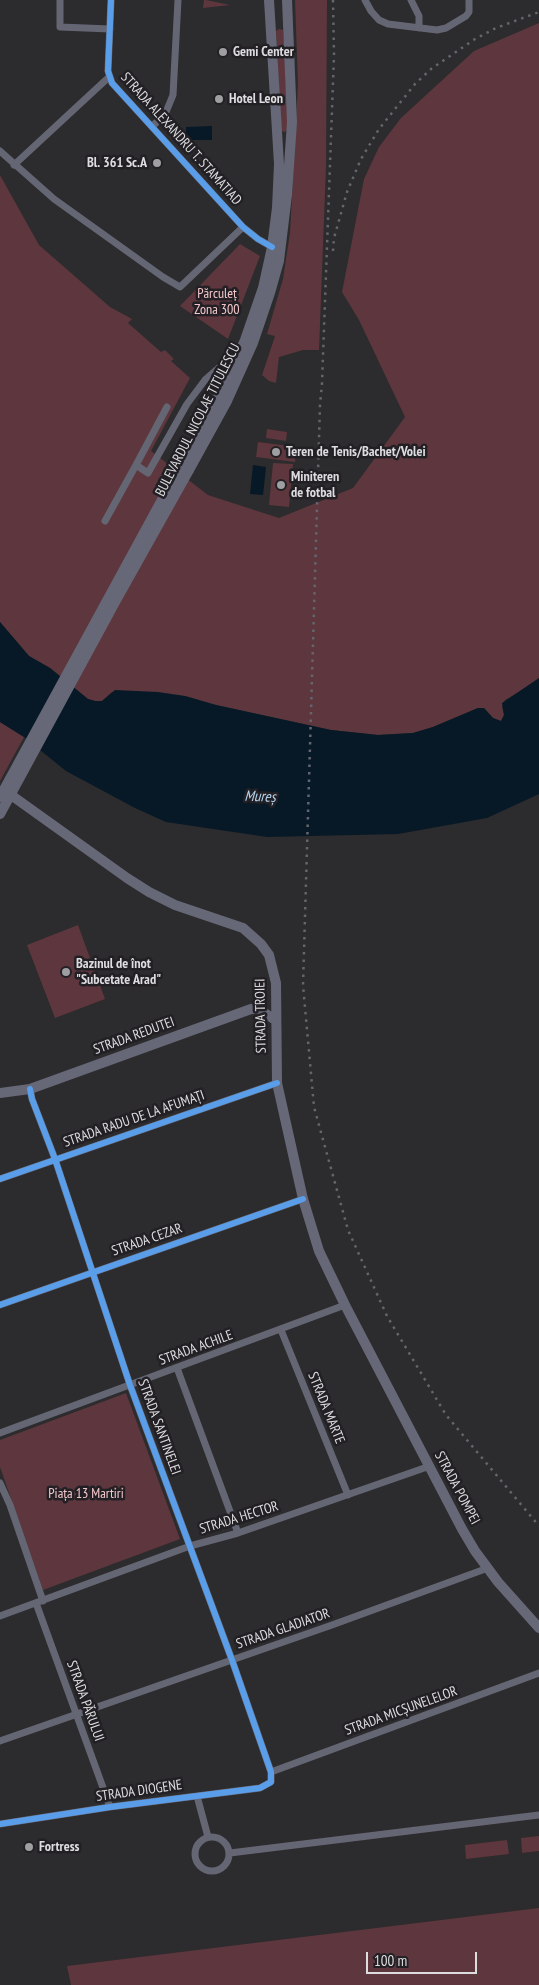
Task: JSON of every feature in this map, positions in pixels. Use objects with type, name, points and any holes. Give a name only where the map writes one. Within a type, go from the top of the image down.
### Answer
[{"type":"main road","name":"BULEVARDUL NICOLAE TITULESCU","points":[[0,814],[185,468],[234,364],[259,302],[272,246],[277,208],[279,164],[269,0]]},
{"type":"main road","name":"BULEVARDUL NICOLAE TITULESCU","points":[[0,798],[185,468],[227,401],[253,343],[279,261],[287,195],[292,122],[288,0]]},
{"type":"main road","name":"STRADA TROIEI","points":[[0,788],[149,892],[175,905],[243,928],[252,935],[269,955],[276,983],[277,1083],[303,1199],[318,1251],[369,1350]]},
{"type":"main road","name":"STRADA REDUTEI","points":[[0,1093],[30,1089],[251,1009],[259,1009],[275,1020]]},
{"type":"main road","name":"STRADA POMPEI","points":[[369,1350],[462,1529],[488,1568],[539,1628]]},
{"type":"street","points":[[60,0],[60,27],[110,29]]},
{"type":"street","name":"STRADA ALEXANDRU T. STAMATIAD","points":[[111,0],[109,77],[117,90],[243,227],[258,239],[272,246]]},
{"type":"street","points":[[152,127],[166,112],[173,95],[178,0]]},
{"type":"street","points":[[365,0],[379,20],[388,24],[437,30],[461,20],[469,12],[469,0]]},
{"type":"street","points":[[411,0],[419,16],[419,28]]},
{"type":"street","points":[[14,165],[109,77]]},
{"type":"street","points":[[0,151],[54,199],[163,278],[180,287],[243,227]]},
{"type":"street","points":[[136,465],[148,473],[186,404],[205,380],[221,366],[234,364]]},
{"type":"street","points":[[105,521],[167,406]]},
{"type":"street","name":"STRADA RADU DE LA AFUMAȚI","points":[[0,1179],[277,1083]]},
{"type":"street","name":"STRADA SANTINELEI","points":[[30,1089],[130,1385],[232,1660],[271,1772]]},
{"type":"street","name":"STRADA CEZAR","points":[[0,1305],[303,1199]]},
{"type":"street","name":"STRADA ACHILE","points":[[0,1433],[345,1305]]},
{"type":"street","name":"STRADA MARTE","points":[[281,1330],[348,1495]]},
{"type":"street","points":[[177,1368],[238,1533]]},
{"type":"street","name":"STRADA HECTOR","points":[[0,1616],[190,1546],[238,1533],[430,1466]]},
{"type":"street","points":[[0,1483],[10,1505],[39,1602]]},
{"type":"street","name":"STRADA GLADIATOR","points":[[0,1741],[488,1568]]},
{"type":"street","name":"STRADA PĂRULUI","points":[[39,1602],[76,1714],[110,1807]]},
{"type":"street","name":"STRADA MICȘUNELELOR","points":[[271,1772],[539,1673]]},
{"type":"street","name":"STRADA DIOGENE","points":[[0,1824],[110,1807],[260,1788],[271,1782],[271,1772]]},
{"type":"street","name":"STRADA DIOGENE","points":[[197,1796],[208,1837]]},
{"type":"street","points":[[230,1853],[539,1815]]},
{"type":"street","points":[[208,1837],[220,1839],[228,1847],[230,1853],[228,1862],[221,1870],[211,1872],[201,1868],[195,1859],[196,1848],[199,1843],[208,1837]]},
{"type":"green space","points":[[204,0],[206,0],[230,5],[203,8]]},
{"type":"green space","points":[[295,0],[327,0],[326,167],[319,350],[303,350],[279,357],[276,383],[269,381],[262,375],[275,336],[267,334],[283,279],[290,233],[298,84]]},
{"type":"green space","points":[[539,23],[539,678],[505,700],[502,707],[504,715],[501,721],[493,718],[484,708],[478,708],[433,727],[413,733],[378,735],[331,730],[216,705],[185,696],[112,692],[102,701],[95,701],[88,699],[50,668],[29,656],[0,622],[0,175],[39,245],[110,307],[132,319],[128,323],[161,352],[165,350],[174,359],[171,361],[190,378],[151,451],[208,495],[279,518],[353,488],[405,417],[359,320],[342,292],[364,179],[379,147],[401,118],[474,51]]},
{"type":"green space","points":[[279,29],[283,30],[284,43],[287,111],[287,130],[285,132],[281,131],[276,31]]},
{"type":"green space","name":"Părculeț Zona 300","points":[[240,244],[260,256],[228,339],[180,306]]},
{"type":"green space","points":[[267,429],[287,432],[286,441],[266,438]]},
{"type":"green space","name":"Teren de Tenis/Bachet/Volei","points":[[258,442],[297,447],[295,462],[256,457]]},
{"type":"green space","name":"Miniteren de fotbal","points":[[273,463],[293,464],[289,507],[269,505]]},
{"type":"green space","points":[[0,722],[24,737],[0,781]]},
{"type":"green space","name":"Bazinul de înot \"Subcetate Arad\"","points":[[78,925],[105,999],[55,1018],[27,945]]},
{"type":"green space","name":"Piața 13 Martiri","points":[[126,1393],[180,1539],[43,1590],[0,1467],[0,1440]]},
{"type":"green space","points":[[539,1836],[539,1851],[522,1853],[521,1838]]},
{"type":"green space","points":[[507,1840],[509,1854],[466,1859],[465,1845]]},
{"type":"green space","points":[[539,1908],[539,1985],[71,1985],[67,1966]]},
{"type":"water","points":[[212,126],[212,140],[186,140],[186,127]]},
{"type":"water","points":[[253,465],[266,467],[263,495],[250,494]]},
{"type":"water","name":"Mureș","points":[[0,622],[29,656],[50,668],[88,699],[102,701],[115,690],[158,692],[185,696],[216,705],[331,730],[378,735],[413,733],[433,727],[478,708],[484,708],[493,718],[501,721],[504,715],[502,703],[539,678],[539,794],[487,818],[398,834],[267,837],[166,822],[135,808],[66,771],[24,737],[0,722]]},
{"type":"railway","points":[[333,0],[334,55],[320,405],[303,985],[314,1107],[348,1230],[387,1316],[446,1415],[539,1526]]},
{"type":"railway","points":[[333,251],[334,238],[347,192],[361,159],[379,129],[415,84],[431,69],[475,39],[496,28],[539,12]]},
{"type":"cycle path","points":[[111,0],[108,71],[112,83],[243,227],[272,247]]},
{"type":"cycle path","points":[[0,1179],[277,1083]]},
{"type":"cycle path","points":[[0,1824],[110,1807],[260,1788],[271,1782],[271,1772],[232,1660],[130,1385],[30,1089]]},
{"type":"cycle path","points":[[0,1305],[303,1199]]},
{"type":"place","name":"Gemi Center","points":[[223,52]]},
{"type":"place","name":"Hotel Leon","points":[[219,99]]},
{"type":"place","name":"Bl. 361 Sc.A","points":[[157,163]]},
{"type":"place","name":"Teren de Tenis/Bachet/Volei","points":[[276,452]]},
{"type":"place","name":"Miniteren de fotbal","points":[[281,485]]},
{"type":"place","name":"Bazinul de înot \"Subcetate Arad\"","points":[[66,972]]},
{"type":"place","name":"Fortress","points":[[29,1847]]}]
